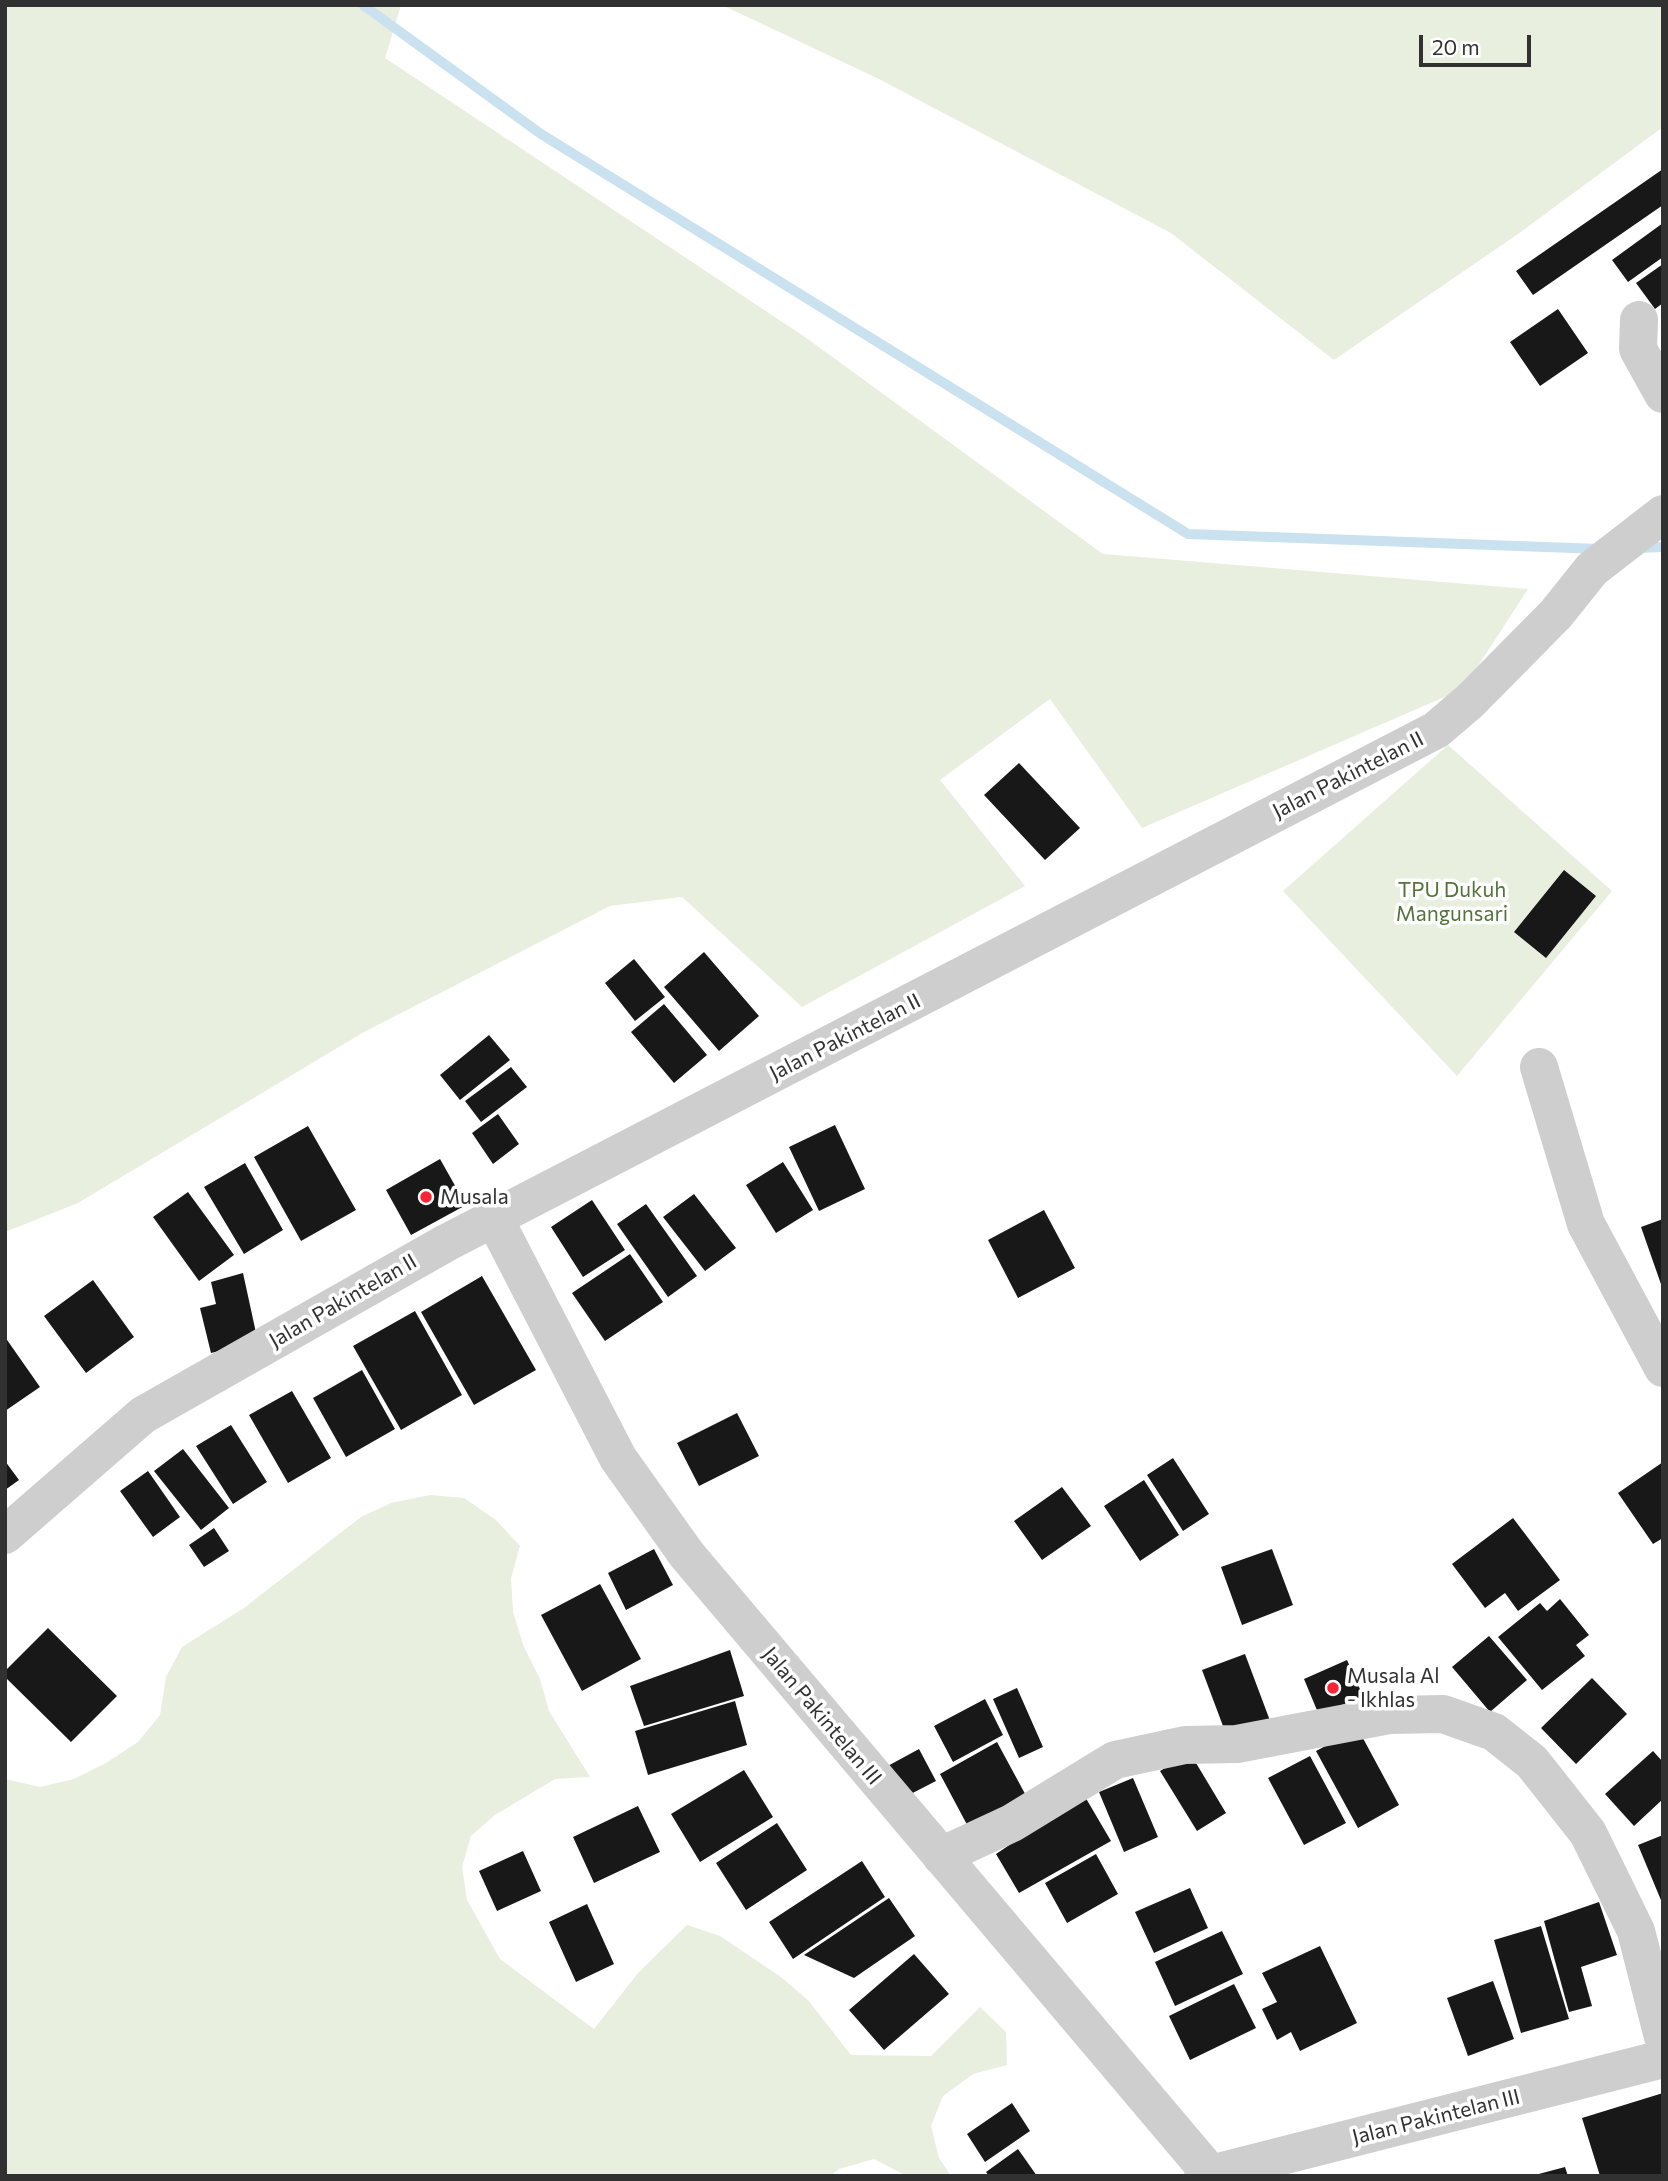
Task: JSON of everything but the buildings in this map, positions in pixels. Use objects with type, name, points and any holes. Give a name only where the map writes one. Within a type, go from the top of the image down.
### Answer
[{"type":"street","points":[[1639,320],[1638,349],[1663,394]]},
{"type":"street","name":"Jalan Pakintelan II","points":[[5,1535],[143,1415],[494,1219],[1436,730],[1470,701],[1546,624],[1592,569],[1653,523]]},
{"type":"street","points":[[1539,1068],[1586,1224],[1663,1368]]},
{"type":"street","name":"Jalan Pakintelan III","points":[[494,1219],[618,1458],[687,1555],[1206,2174],[1663,2059]]},
{"type":"street","points":[[940,1856],[1012,1823],[1115,1760],[1185,1745],[1237,1744],[1390,1715],[1443,1714],[1494,1732],[1532,1762],[1588,1833],[1636,1931],[1663,2037]]},
{"type":"green space","points":[[5,5],[401,5],[385,58],[805,337],[1103,554],[1528,589],[1463,689],[1142,828],[1050,699],[940,780],[1025,886],[802,1007],[682,897],[610,906],[364,1032],[78,1203],[5,1232]]},
{"type":"green space","points":[[722,5],[1663,5],[1663,127],[1518,234],[1334,360],[1171,233],[879,79]]},
{"type":"green space","name":"TPU Dukuh Mangunsari","points":[[1448,745],[1612,891],[1457,1076],[1283,891]]},
{"type":"green space","points":[[430,1495],[464,1498],[496,1520],[520,1546],[511,1578],[513,1612],[524,1647],[540,1679],[549,1711],[590,1777],[555,1779],[495,1815],[471,1836],[462,1867],[467,1900],[500,1959],[594,2029],[638,1973],[687,1925],[720,1936],[781,1977],[808,2000],[851,2055],[931,2056],[980,2007],[1006,2032],[1007,2065],[973,2074],[943,2096],[931,2126],[939,2158],[951,2176],[907,2176],[874,2159],[839,2169],[830,2176],[5,2176],[5,1779],[40,1787],[74,1779],[106,1763],[138,1742],[160,1715],[166,1677],[182,1647],[244,1608],[361,1517],[391,1503]]},
{"type":"waterway","points":[[363,5],[541,134],[1188,534],[1600,549]]},
{"type":"waterway","points":[[1638,548],[1663,547]]},
{"type":"place","name":"Musala","points":[[426,1197]]},
{"type":"place","name":"Musala Al - Ikhlas","points":[[1333,1688]]}]
